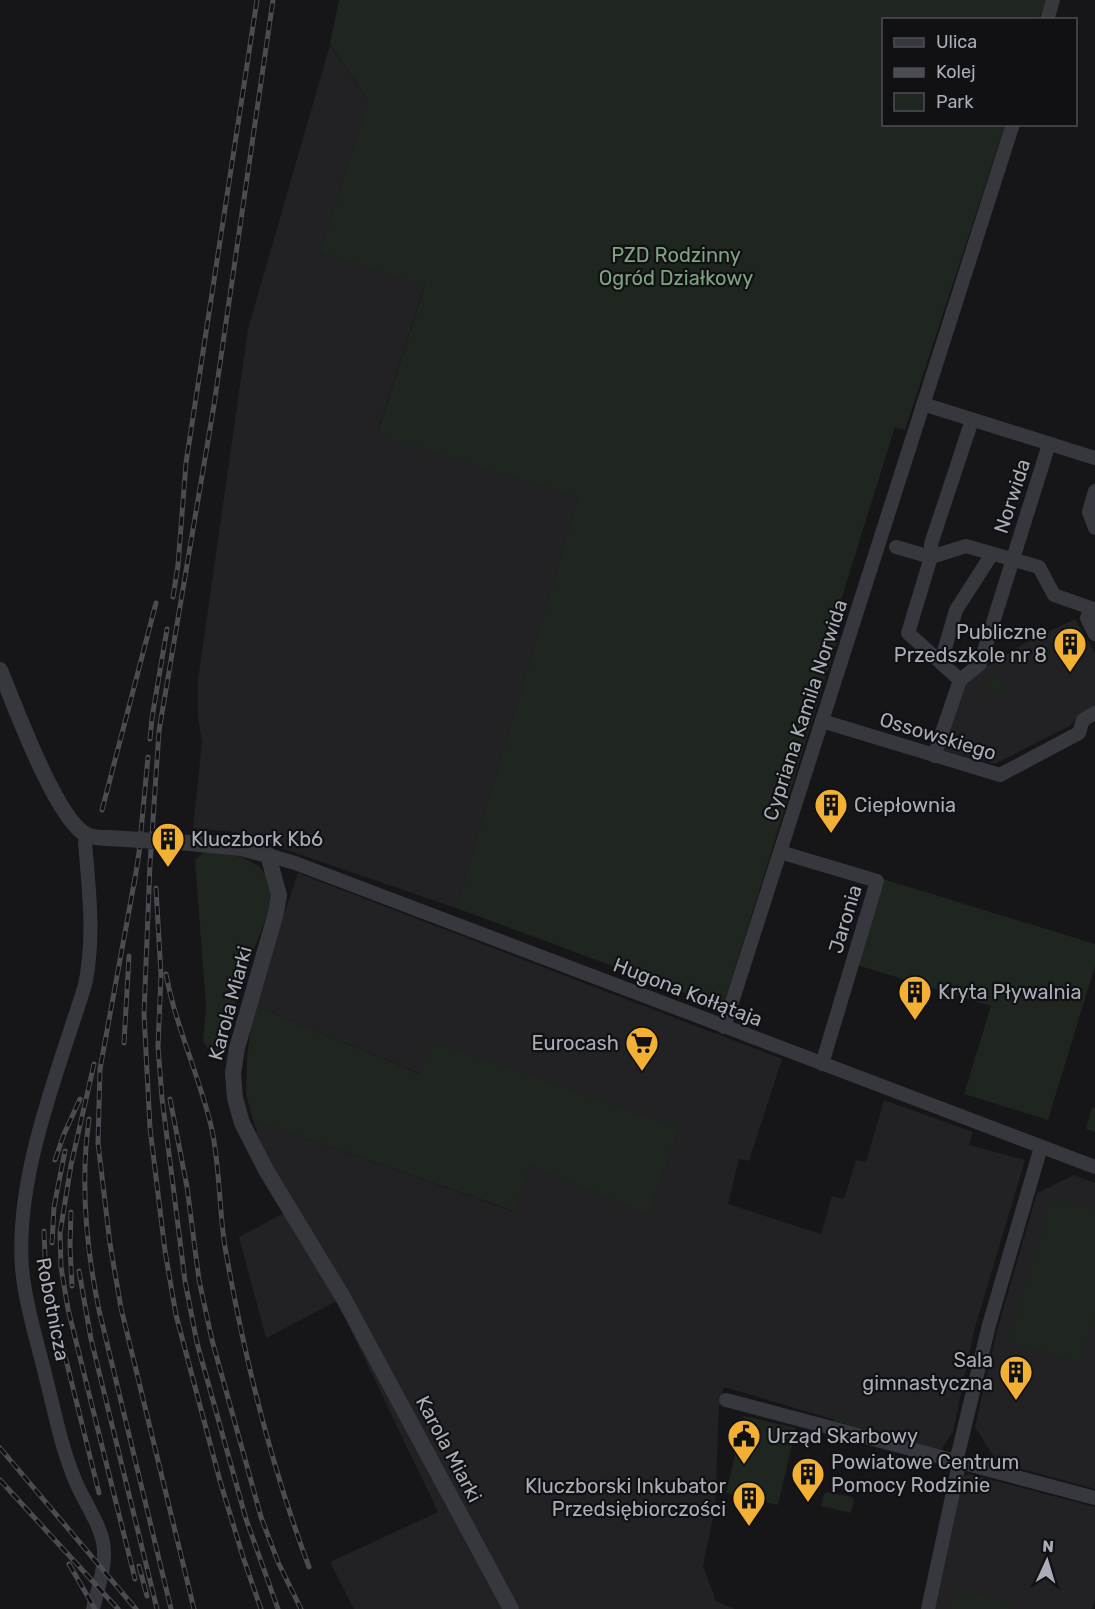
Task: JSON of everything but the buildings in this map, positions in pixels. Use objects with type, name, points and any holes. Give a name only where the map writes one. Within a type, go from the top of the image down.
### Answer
[{"type":"street","points":[[1048,18],[1053,0]]},
{"type":"street","name":"Cypriana Kamila Norwida","points":[[724,1027],[1012,126]]},
{"type":"street","points":[[923,404],[1095,458]]},
{"type":"street","points":[[934,756],[960,680],[908,633],[931,557],[931,544],[972,420]]},
{"type":"street","name":"Norwida","points":[[960,680],[980,664],[1049,444]]},
{"type":"street","points":[[1095,490],[1089,512],[1095,528]]},
{"type":"street","points":[[896,547],[931,557],[966,546],[1039,567],[1054,595],[1091,608]]},
{"type":"street","points":[[940,662],[956,610],[992,554]]},
{"type":"street","points":[[1095,594],[1087,618],[1095,634]]},
{"type":"street","points":[[0,670],[49,784],[71,821],[86,834],[108,838],[241,848],[268,855]]},
{"type":"street","name":"Ossowskiego","points":[[822,721],[1000,775],[1079,732],[1083,720],[1095,713]]},
{"type":"street","name":"Robotnicza","points":[[86,834],[90,963],[86,985],[35,1147],[26,1190],[22,1229],[22,1268],[28,1305],[63,1447],[75,1480],[101,1535],[104,1552],[93,1609]]},
{"type":"street","name":"Jaronia","points":[[780,852],[877,881],[822,1064]]},
{"type":"street","name":"Hugona Kołłątaja","points":[[268,855],[295,863],[1095,1167]]},
{"type":"street","name":"Karola Miarki","points":[[268,855],[279,895],[276,913],[237,1048],[233,1073],[235,1098],[242,1123],[266,1170],[344,1299],[511,1609]]},
{"type":"street","points":[[928,1609],[958,1469],[958,1454],[988,1324],[1041,1147]]},
{"type":"street","points":[[726,1400],[1095,1498]]},
{"type":"shaded area","points":[[330,45],[368,100],[320,253],[425,284],[377,434],[578,498],[456,908],[234,832],[193,828],[202,742],[198,718],[198,680],[248,329]]},
{"type":"shaded area","points":[[1075,619],[1095,653],[1095,708],[1077,718],[1069,726],[995,764],[943,750],[965,684],[982,669],[1027,642]]},
{"type":"shaded area","points":[[298,873],[782,1059],[749,1161],[739,1159],[728,1204],[821,1234],[832,1196],[844,1199],[856,1160],[866,1162],[884,1100],[973,1132],[969,1145],[1025,1160],[974,1331],[953,1432],[940,1451],[724,1387],[719,1407],[715,1508],[703,1566],[716,1601],[735,1609],[354,1609],[330,1562],[438,1512],[337,1301],[266,1338],[239,1237],[284,1213],[253,1120],[513,1211],[531,1166],[649,1215],[679,1128],[433,1041],[421,1074],[254,1005]]},
{"type":"shaded area","points":[[1074,1175],[1095,1183],[1095,1489],[997,1462],[975,1427],[998,1327],[1037,1193]]},
{"type":"shaded area","points":[[969,1474],[1095,1507],[1095,1599],[1092,1609],[934,1609],[963,1476]]},
{"type":"green space","name":"PZD Rodzinny Ogród Działkowy","points":[[339,0],[1046,0],[1039,18],[882,18],[882,126],[1005,126],[905,430],[895,427],[831,632],[839,635],[723,1007],[456,908],[578,498],[377,435],[425,285],[320,253],[368,100],[330,44]]},
{"type":"green space","points":[[997,675],[1006,688],[993,698],[983,685]]},
{"type":"green space","points":[[206,850],[241,857],[259,866],[271,882],[270,907],[241,984],[218,1061],[203,1042],[206,1006],[195,860]]},
{"type":"green space","points":[[883,879],[1095,944],[1095,966],[1048,1120],[964,1094],[991,1006],[857,965]]},
{"type":"green space","points":[[254,1005],[420,1074],[432,1040],[679,1128],[649,1215],[531,1166],[514,1211],[253,1120],[246,1094],[247,1057]]},
{"type":"green space","points":[[1092,1107],[1095,1108],[1095,1132],[1086,1129]]},
{"type":"green space","points":[[1051,1197],[1095,1210],[1095,1311],[1080,1363],[1008,1341]]},
{"type":"green space","points":[[744,1416],[796,1428],[778,1505],[726,1493]]},
{"type":"green space","points":[[834,1417],[905,1437],[903,1439],[834,1421]]},
{"type":"green space","points":[[827,1492],[852,1497],[854,1500],[851,1513],[821,1506],[824,1494]]},
{"type":"green space","points":[[955,1590],[1012,1603],[1011,1609],[950,1609]]},
{"type":"railway","points":[[173,597],[178,565],[186,463],[257,0]]},
{"type":"railway","points":[[261,1609],[220,1481],[176,1315],[165,1251],[150,1128],[144,1014],[150,864],[159,731],[214,405],[273,0]]},
{"type":"railway","points":[[102,810],[156,603]]},
{"type":"railway","points":[[150,739],[167,629]]},
{"type":"railway","points":[[134,885],[148,757]]},
{"type":"railway","points":[[135,878],[100,1069],[98,1143],[110,1244],[121,1308],[194,1609]]},
{"type":"railway","points":[[156,888],[161,975],[158,1047],[162,1098],[185,1281],[197,1343],[246,1519],[278,1609]]},
{"type":"railway","points":[[124,1043],[129,956]]},
{"type":"railway","points":[[166,974],[170,994],[212,1130],[225,1247],[250,1369],[270,1449],[309,1567]]},
{"type":"railway","points":[[94,1064],[71,1165],[60,1233],[61,1267],[68,1309],[135,1579]]},
{"type":"railway","points":[[55,1160],[80,1099]]},
{"type":"railway","points":[[170,1099],[187,1187],[199,1280],[212,1340],[261,1517],[278,1562],[301,1609]]},
{"type":"railway","points":[[89,1119],[85,1191],[94,1286],[171,1609]]},
{"type":"railway","points":[[52,1243],[54,1207],[65,1151]]},
{"type":"railway","points":[[71,1212],[72,1286]]},
{"type":"railway","points":[[44,1231],[49,1291],[99,1493]]},
{"type":"railway","points":[[79,1271],[91,1339],[157,1609]]},
{"type":"railway","points":[[0,1448],[136,1609]]},
{"type":"railway","points":[[0,1480],[118,1609]]},
{"type":"railway","points":[[69,1564],[95,1609]]},
{"type":"railway","points":[[139,1566],[147,1596]]},
{"type":"place","name":"Publiczne Przedszkole nr 8","points":[[1070,673]]},
{"type":"place","name":"Ciepłownia","points":[[831,834]]},
{"type":"place","name":"Kluczbork Kb6","points":[[168,868]]},
{"type":"place","name":"Kryta Pływalnia","points":[[915,1021]]},
{"type":"place","name":"Eurocash","points":[[642,1072]]},
{"type":"place","name":"Sala gimnastyczna","points":[[1016,1401]]},
{"type":"place","name":"Urząd Skarbowy","points":[[744,1465]]},
{"type":"place","name":"Powiatowe Centrum Pomocy Rodzinie","points":[[808,1503]]},
{"type":"place","name":"Kluczborski Inkubator Przedsiębiorczości","points":[[749,1527]]}]
